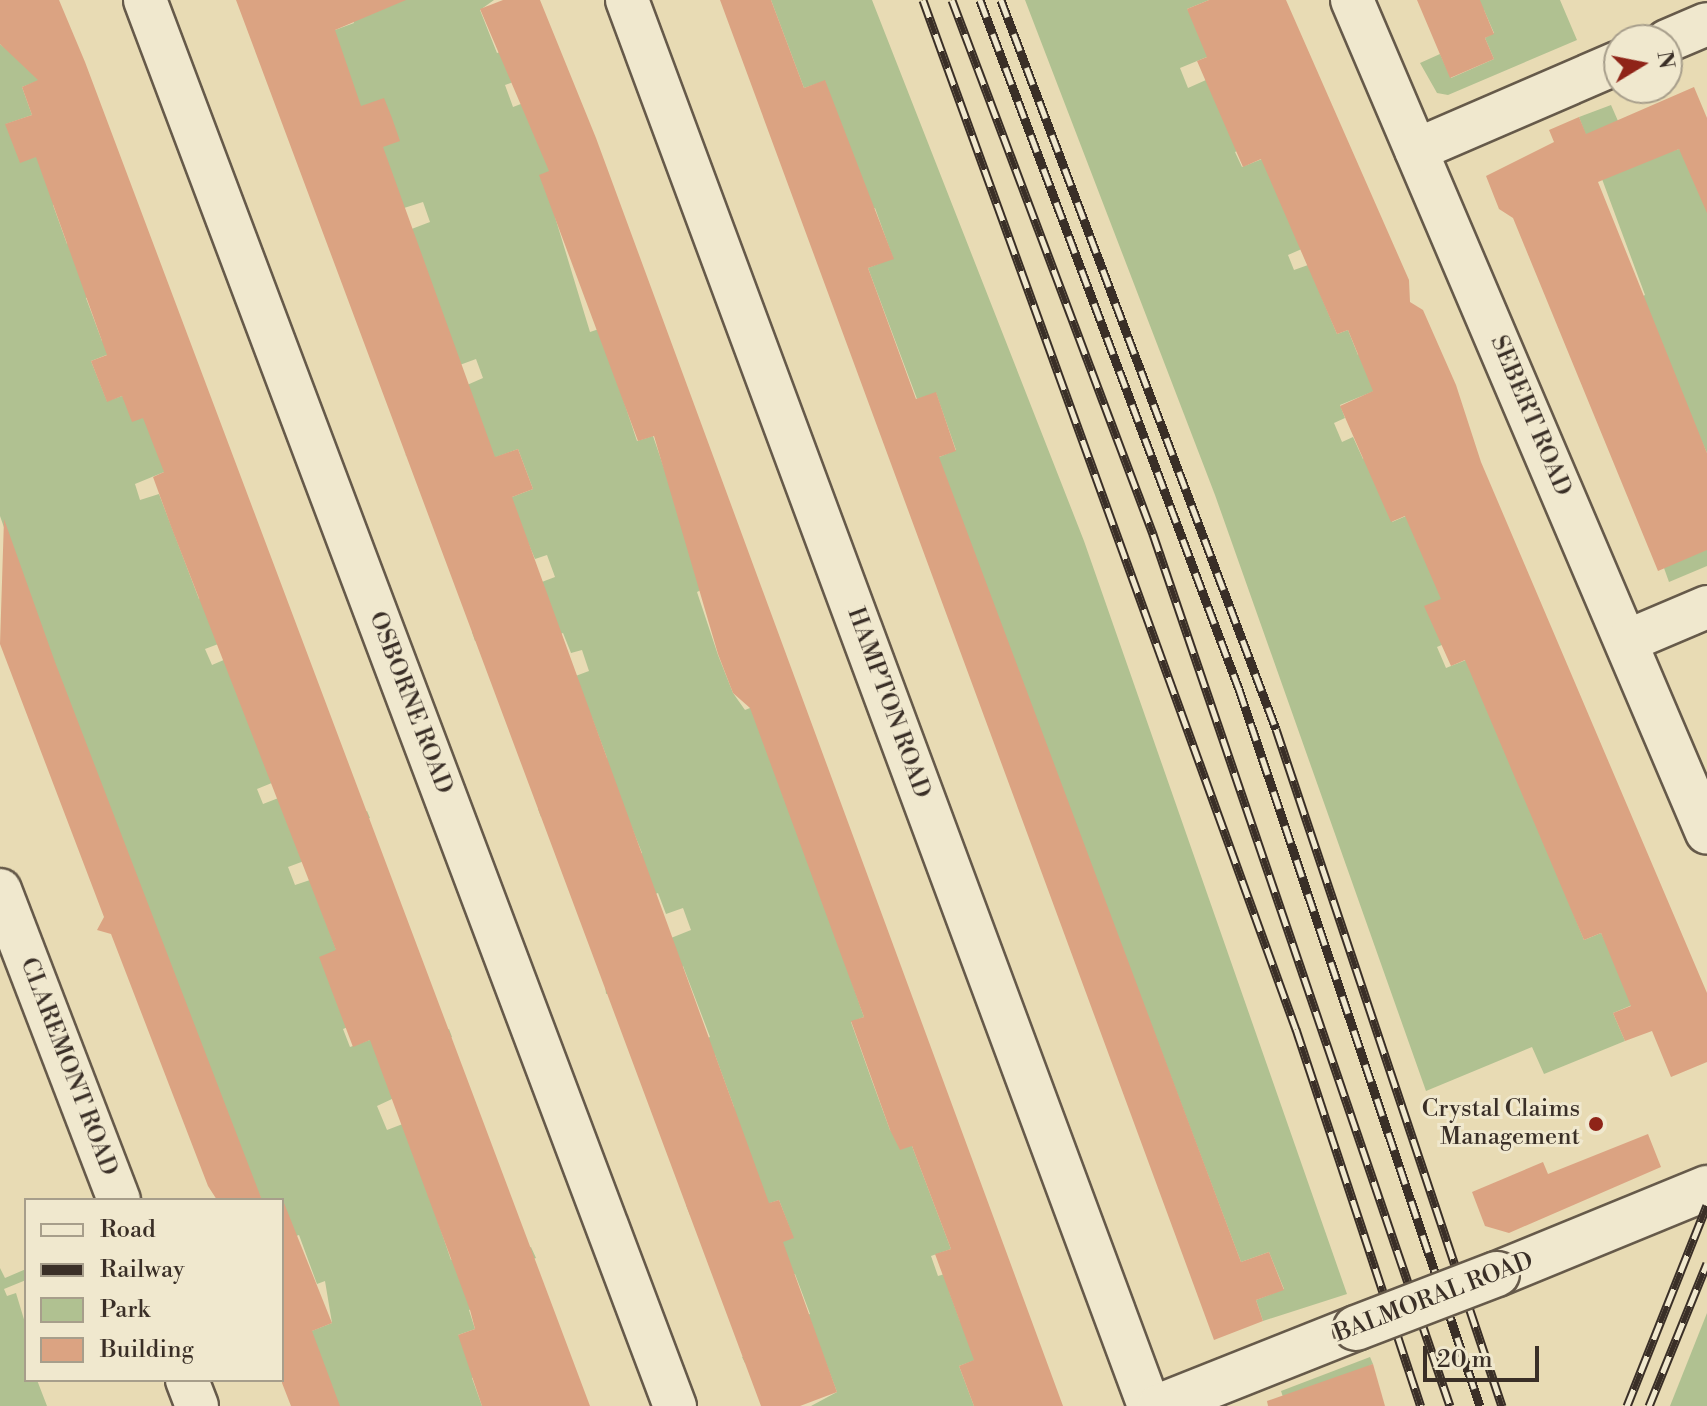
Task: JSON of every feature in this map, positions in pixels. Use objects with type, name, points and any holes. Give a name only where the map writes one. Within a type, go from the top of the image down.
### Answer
[{"type":"street","name":"OSBORNE ROAD","points":[[145,0],[675,1406]]},
{"type":"street","name":"HAMPTON ROAD","points":[[627,0],[1149,1406]]},
{"type":"street","name":"SEBERT ROAD","points":[[1352,0],[1707,833]]},
{"type":"street","points":[[1683,34],[1707,24]]},
{"type":"street","points":[[1416,150],[1603,69]]},
{"type":"street","points":[[1627,641],[1707,607]]},
{"type":"street","name":"CLAREMONT ROAD","points":[[0,890],[118,1198]]},
{"type":"street","name":"BALMORAL ROAD","points":[[1160,1406],[1707,1188]]},
{"type":"street","points":[[188,1382],[197,1406]]},
{"type":"green space","points":[[286,0],[494,0],[480,10],[497,53],[512,48],[524,78],[505,85],[513,107],[526,102],[549,151],[555,217],[590,332],[614,324],[604,342],[637,441],[653,436],[705,588],[697,592],[718,655],[733,693],[745,710],[755,706],[864,1017],[851,1022],[872,1081],[890,1130],[912,1146],[951,1249],[931,1256],[938,1276],[958,1270],[949,1291],[960,1321],[989,1355],[959,1366],[974,1406],[811,1406],[837,1392],[823,1355],[789,1347],[745,1363],[742,1357],[785,1341],[779,1325],[810,1314],[795,1274],[764,1285],[752,1253],[793,1237],[779,1200],[738,1214],[690,1215],[686,1205],[759,1177],[703,1119],[734,1107],[715,1055],[677,1050],[710,1037],[683,966],[606,994],[605,984],[641,950],[691,930],[683,908],[666,914],[658,893],[625,905],[610,866],[642,853],[626,813],[541,817],[538,809],[585,792],[577,769],[607,758],[592,718],[546,687],[589,671],[582,650],[571,653],[563,633],[531,645],[522,624],[475,641],[472,632],[517,615],[510,594],[555,577],[547,555],[535,559],[527,540],[478,510],[533,489],[518,449],[463,469],[405,455],[450,438],[467,385],[483,378],[476,359],[427,377],[380,241],[430,222],[423,202],[404,208],[335,115],[335,30],[354,23],[346,2]]},
{"type":"green space","points":[[771,0],[872,0],[1084,541],[1347,1294],[1263,1321],[1256,1300],[1284,1289],[1269,1252],[1241,1262],[937,458],[956,450],[936,393],[917,399],[868,268],[893,258],[875,208],[856,214],[825,81],[804,88]]},
{"type":"green space","points":[[1025,0],[1209,0],[1187,9],[1219,52],[1180,68],[1188,88],[1206,80],[1290,127],[1235,152],[1242,167],[1262,159],[1336,234],[1288,255],[1294,270],[1308,265],[1337,334],[1348,330],[1358,355],[1374,349],[1379,389],[1340,405],[1345,418],[1334,423],[1342,442],[1353,437],[1363,459],[1419,435],[1392,522],[1448,498],[1498,621],[1437,647],[1446,668],[1471,658],[1584,940],[1601,933],[1637,1003],[1613,1013],[1625,1041],[1544,1074],[1532,1047],[1426,1091],[1215,495]]},
{"type":"green space","points":[[1480,0],[1560,0],[1577,40],[1448,95],[1437,93],[1420,63],[1440,54],[1451,78],[1494,59],[1485,38],[1494,33],[1484,10],[1475,14],[1471,4]]},
{"type":"green space","points":[[0,44],[43,79],[22,87],[32,115],[6,124],[67,145],[53,205],[67,244],[83,239],[103,291],[86,298],[102,341],[137,343],[91,361],[107,401],[122,396],[161,411],[164,472],[135,484],[140,500],[159,494],[199,599],[231,588],[250,632],[205,649],[212,665],[226,659],[284,778],[257,789],[263,804],[281,797],[309,833],[367,811],[370,818],[326,834],[331,851],[288,867],[295,885],[310,880],[363,1021],[343,1029],[350,1047],[398,1030],[404,1046],[449,1029],[452,1037],[406,1054],[392,1099],[377,1106],[387,1130],[429,1114],[438,1222],[451,1260],[480,1250],[485,1265],[531,1247],[536,1258],[490,1275],[499,1299],[469,1310],[475,1329],[458,1335],[484,1373],[472,1378],[482,1406],[338,1406],[309,1332],[332,1323],[325,1281],[317,1284],[299,1235],[284,1240],[284,1198],[261,1198],[247,1170],[31,605],[0,516]]},
{"type":"green space","points":[[1611,105],[1636,162],[1679,149],[1707,170],[1707,453],[1637,299],[1645,295],[1579,117]]},
{"type":"green space","points":[[1707,539],[1707,566],[1669,582],[1664,568]]},
{"type":"green space","points":[[0,1268],[5,1278],[24,1270],[24,1281],[4,1289],[7,1296],[16,1293],[24,1319],[24,1382],[38,1382],[47,1406],[0,1406]]},
{"type":"green space","points":[[1707,1313],[1707,1406],[1670,1406]]},
{"type":"green space","points":[[1370,1357],[1373,1364],[1286,1406],[1281,1391]]},
{"type":"building","points":[[0,0],[59,0],[85,62],[590,1406],[482,1406],[458,1335],[475,1329],[470,1310],[370,1040],[353,1047],[319,957],[336,950],[153,477],[164,472],[143,418],[132,422],[122,396],[107,402],[91,361],[107,355],[36,157],[20,163],[5,124],[32,115],[22,87],[38,80],[0,44]]},
{"type":"building","points":[[236,0],[406,0],[335,30],[361,106],[384,98],[392,118],[400,141],[383,147],[495,457],[518,449],[533,489],[512,497],[769,1203],[779,1200],[794,1238],[783,1242],[837,1392],[800,1406],[761,1406]]},
{"type":"building","points":[[503,0],[540,0],[596,138],[1063,1406],[974,1406],[959,1366],[974,1360],[935,1254],[951,1249],[912,1146],[900,1150],[890,1130],[851,1021],[864,1017],[750,708],[733,693],[718,654],[654,436],[638,441],[539,175],[549,171],[480,9]]},
{"type":"building","points":[[720,0],[771,0],[804,88],[825,80],[894,259],[868,268],[916,399],[936,392],[956,451],[939,457],[1241,1262],[1269,1252],[1284,1290],[1256,1300],[1263,1321],[1214,1340]]},
{"type":"building","points":[[1209,0],[1286,0],[1409,280],[1410,302],[1423,310],[1456,385],[1481,462],[1707,993],[1707,1062],[1671,1077],[1652,1031],[1625,1041],[1613,1013],[1631,1006],[1601,933],[1584,940],[1465,660],[1451,666],[1424,606],[1441,599],[1405,516],[1391,522],[1340,406],[1373,391],[1348,330],[1337,334],[1261,159],[1243,167],[1197,61],[1207,57],[1187,9]]},
{"type":"building","points":[[1417,0],[1480,0],[1494,34],[1485,38],[1494,59],[1450,78]]},
{"type":"building","points":[[1694,87],[1707,118],[1707,213],[1679,149],[1598,182],[1707,453],[1707,550],[1658,571],[1513,218],[1499,209],[1486,176],[1554,142],[1549,130],[1579,117],[1586,134],[1655,104],[1683,104],[1683,92]]},
{"type":"building","points":[[4,519],[55,662],[261,1198],[216,1198],[208,1186],[111,934],[97,930],[104,917],[0,644]]},
{"type":"building","points":[[1648,1134],[1661,1167],[1509,1233],[1485,1226],[1472,1192],[1543,1162],[1548,1174]]},
{"type":"building","points":[[284,1203],[332,1323],[312,1331],[340,1406],[291,1406],[282,1383]]},
{"type":"building","points":[[1373,1364],[1385,1406],[1268,1406],[1267,1401]]},
{"type":"railway","points":[[923,0],[1296,1029],[1421,1406]]},
{"type":"railway","points":[[952,0],[1153,534],[1450,1406]]},
{"type":"railway","points":[[980,0],[1239,689],[1480,1406]]},
{"type":"railway","points":[[1001,0],[1276,729],[1502,1406]]},
{"type":"railway","points":[[1627,1406],[1707,1205]]},
{"type":"railway","points":[[1649,1406],[1707,1263]]},
{"type":"place","name":"Crystal Claims Management","points":[[1596,1124]]}]
